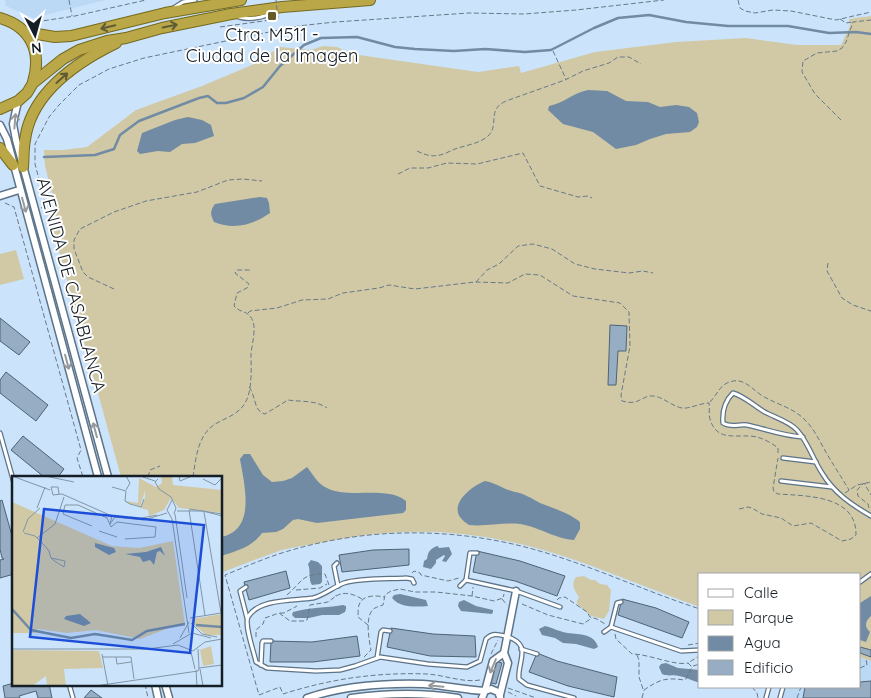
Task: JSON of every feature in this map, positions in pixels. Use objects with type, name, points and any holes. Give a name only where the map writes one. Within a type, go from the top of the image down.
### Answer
[{"type":"highway","points":[[0,18],[22,29],[56,37],[70,36],[235,0]]},
{"type":"highway","points":[[33,83],[56,64],[80,50],[107,41],[278,4],[370,0]]},
{"type":"highway","points":[[0,109],[18,101],[27,93],[33,83],[37,70],[37,56],[33,44],[22,29]]},
{"type":"highway","points":[[18,166],[32,117],[47,92],[70,70],[87,58],[126,38]]},
{"type":"highway","points":[[0,148],[18,166]]},
{"type":"street","name":"AVENIDA DE CASABLANCA","points":[[18,101],[13,124],[19,190],[98,476]]},
{"type":"street","name":"AVENIDA DE CASABLANCA","points":[[0,125],[18,166],[108,476]]},
{"type":"street","points":[[1,199],[19,190]]},
{"type":"street","points":[[307,698],[329,692],[376,685],[422,684],[483,695],[491,689],[500,695],[508,663],[504,653],[516,591]]},
{"type":"street","points":[[483,695],[493,661],[504,653]]},
{"type":"street","points":[[351,698],[401,694],[438,695],[458,698]]},
{"type":"lane","points":[[165,14],[183,2],[195,0]]},
{"type":"lane","points":[[803,437],[744,425],[728,426],[723,423],[722,414],[729,397],[733,393],[795,427],[803,437],[822,473],[832,487],[841,497],[871,516]]},
{"type":"lane","points":[[0,433],[12,476]]},
{"type":"lane","points":[[784,458],[817,462]]},
{"type":"lane","points":[[781,481],[832,487]]},
{"type":"lane","points":[[460,586],[466,580],[470,553],[477,553]]},
{"type":"lane","points":[[337,563],[334,566],[338,586]]},
{"type":"lane","points":[[247,618],[258,608],[288,600],[313,598],[350,581],[406,578],[412,579],[414,583]]},
{"type":"lane","points":[[466,580],[506,588],[560,607]]},
{"type":"lane","points":[[246,587],[240,591],[256,662],[261,666],[316,671],[340,670],[384,656],[428,664],[472,666],[480,661],[486,639],[493,634],[499,634],[516,640],[521,649],[523,657],[518,674],[519,679],[527,685],[574,698]]},
{"type":"lane","points":[[621,602],[616,603],[608,629],[616,628],[681,651],[698,650]]},
{"type":"lane","points":[[377,658],[382,632],[383,630],[390,631]]},
{"type":"lane","points":[[261,666],[262,642],[271,641]]},
{"type":"lane","points":[[521,649],[537,654]]},
{"type":"path","points":[[69,0],[72,17]]},
{"type":"path","points":[[22,29],[146,0]]},
{"type":"path","points":[[41,208],[46,206],[35,164],[35,144],[58,105],[79,85],[109,69],[144,58],[298,26],[469,13],[532,13],[664,0]]},
{"type":"path","points":[[738,0],[740,8],[755,13],[774,10],[791,11],[839,19],[871,12]]},
{"type":"path","points":[[220,27],[278,19],[278,4]]},
{"type":"path","points":[[839,19],[846,23],[871,20]]},
{"type":"path","points":[[842,120],[815,94],[802,72],[802,66],[804,61],[817,53],[837,51],[842,48],[853,22]]},
{"type":"path","points":[[553,51],[567,80]]},
{"type":"path","points":[[417,152],[428,156],[440,156],[455,149],[477,143],[490,135],[495,121],[495,109],[499,104],[567,80],[583,71],[609,63],[618,57],[629,58],[641,64]]},
{"type":"path","points":[[398,174],[410,168],[428,168],[447,164],[477,164],[523,153],[540,186],[578,198],[588,196],[592,198]]},
{"type":"path","points":[[114,289],[88,278],[83,272],[74,249],[74,240],[80,228],[114,212],[146,201],[197,192],[228,180],[262,181]]},
{"type":"path","points":[[1,199],[14,207],[81,450],[77,458],[83,476]]},
{"type":"path","points":[[475,282],[487,270],[499,264],[518,246],[533,244],[552,250],[575,264],[603,270],[629,273],[643,271],[653,274]]},
{"type":"path","points":[[828,263],[827,271],[842,298],[853,305],[871,311]]},
{"type":"path","points":[[250,270],[236,270],[235,273],[249,284],[237,293],[234,306],[242,312],[248,313],[250,311],[276,308],[302,300],[328,299],[343,293],[389,285],[415,289],[475,282],[508,283],[525,274],[540,275],[572,296],[620,303],[629,312],[630,323],[628,360],[621,395],[622,401],[635,402],[651,395],[663,398],[672,405],[684,408],[698,403],[709,402],[710,421],[714,429],[721,434],[737,437],[756,437],[778,448],[774,492],[806,496],[837,503],[852,516],[856,526],[856,535],[851,540],[842,541],[811,523],[793,526],[781,518],[762,514],[752,508],[748,507],[739,510]]},
{"type":"path","points":[[193,476],[195,457],[203,435],[208,429],[228,418],[244,405],[249,393],[252,375],[254,332],[252,318],[248,313]]},
{"type":"path","points":[[249,386],[260,413],[265,414],[288,400],[312,401],[328,408]]},
{"type":"path","points":[[148,476],[150,470],[160,466]]},
{"type":"path","points":[[841,497],[849,490],[871,482]]},
{"type":"path","points":[[864,483],[871,495]]},
{"type":"path","points":[[864,483],[857,493],[868,504],[869,508],[866,513]]},
{"type":"path","points":[[483,677],[478,681],[429,674],[381,674],[323,683],[283,694],[280,687],[259,695],[225,575],[284,552],[333,540],[385,534],[448,534],[481,538],[542,551],[698,609]]},
{"type":"path","points":[[406,578],[405,574],[414,571],[436,580],[448,582],[457,577],[466,580]]},
{"type":"path","points":[[288,600],[287,595],[295,590],[303,579],[310,574],[325,574],[328,584],[336,596]]},
{"type":"path","points":[[472,582],[472,596]]},
{"type":"path","points":[[295,590],[320,588],[328,584]]},
{"type":"path","points":[[371,650],[368,626],[371,612],[374,608],[383,605],[388,592],[400,589],[415,592],[427,591],[472,596],[494,601],[503,598],[506,588]]},
{"type":"path","points":[[265,618],[279,614],[290,621],[307,620],[310,605],[328,602],[339,594],[355,594],[362,600]]},
{"type":"path","points":[[368,626],[358,617],[359,605],[362,600],[376,595],[385,598]]},
{"type":"path","points":[[555,605],[558,598],[565,597],[592,618],[597,618],[608,629]]},
{"type":"path","points":[[522,604],[583,624],[592,618]]},
{"type":"path","points":[[258,608],[265,618]]},
{"type":"path","points":[[253,649],[255,648],[256,630],[263,624],[265,618]]},
{"type":"path","points":[[616,628],[616,639],[632,654],[678,664],[688,663],[698,657]]},
{"type":"path","points":[[488,658],[499,634]]},
{"type":"path","points":[[637,654],[639,677],[644,690],[642,698]]},
{"type":"path","points":[[861,668],[867,665],[866,659]]},
{"type":"path","points":[[688,663],[692,667]]},
{"type":"path","points":[[644,690],[658,681],[672,678],[684,680],[692,667],[698,665]]},
{"type":"path","points":[[500,695],[516,696]]},
{"type":"shaded area","points":[[5,0],[106,0],[33,18],[6,6]]},
{"type":"shaded area","points":[[861,657],[871,661],[871,698],[778,698],[781,688],[861,688]]},
{"type":"green space","points":[[871,16],[871,661],[861,657],[861,573],[698,573],[698,606],[543,550],[487,537],[432,532],[376,534],[296,547],[282,550],[222,573],[222,476],[121,476],[48,211],[56,209],[45,166],[44,150],[87,147],[136,110],[252,65],[280,47],[311,50],[323,46],[337,47],[352,54],[478,72],[519,66],[521,73],[595,52],[676,42],[746,38],[797,45],[841,45],[850,26],[849,19]]},
{"type":"green space","points":[[16,250],[24,279],[0,285],[0,254]]},
{"type":"green space","points":[[584,576],[600,584],[607,585],[611,590],[609,611],[604,619],[591,616],[577,604],[579,597],[573,583],[576,577]]},
{"type":"water","points":[[588,90],[607,91],[626,101],[648,102],[660,107],[676,105],[689,107],[697,113],[699,122],[697,127],[690,132],[666,134],[636,145],[616,149],[593,132],[563,124],[548,110],[549,106]]},
{"type":"water","points":[[188,117],[202,120],[211,125],[214,136],[195,143],[182,144],[170,152],[158,151],[140,154],[137,151],[142,133]]},
{"type":"water","points":[[260,197],[267,198],[270,213],[257,221],[236,226],[214,222],[211,213],[215,204]]},
{"type":"water","points":[[244,454],[250,454],[263,475],[272,482],[292,478],[307,467],[322,485],[334,491],[398,496],[406,501],[406,510],[403,513],[317,523],[298,519],[293,520],[283,529],[276,532],[262,533],[249,545],[222,556],[222,537],[232,533],[240,525],[244,516],[245,493],[240,459]]},
{"type":"water","points":[[485,481],[525,495],[566,513],[580,522],[580,529],[574,540],[561,538],[518,524],[469,525],[460,517],[458,506],[470,490]]},
{"type":"water","points":[[438,546],[439,548],[449,547],[452,554],[446,562],[442,561],[444,555],[436,560],[431,569],[423,567],[430,551]]},
{"type":"water","points":[[311,560],[318,562],[322,566],[322,582],[320,584],[312,585],[311,583],[308,564]]},
{"type":"water","points":[[400,594],[426,600],[428,606],[413,607],[399,604],[392,598],[394,595]]},
{"type":"water","points":[[871,596],[871,616],[866,624],[870,632],[866,642],[861,640],[861,602]]},
{"type":"water","points":[[464,600],[476,606],[493,610],[493,612],[492,614],[461,611],[458,606],[459,602]]},
{"type":"water","points":[[346,606],[345,612],[339,615],[295,618],[292,615],[293,612],[299,610]]},
{"type":"water","points":[[545,626],[590,637],[596,642],[598,647],[594,649],[563,643],[555,638],[542,635],[539,629]]},
{"type":"water","points":[[666,663],[678,668],[698,670],[698,682],[675,675],[662,674],[659,667],[661,664]]},
{"type":"building","points":[[0,318],[30,342],[19,355],[0,341]]},
{"type":"building","points":[[610,325],[627,326],[626,351],[618,351],[616,385],[608,385]]},
{"type":"building","points":[[6,372],[48,405],[36,421],[0,393],[0,380]]},
{"type":"building","points":[[23,436],[64,469],[59,476],[43,476],[11,450]]},
{"type":"building","points":[[2,500],[12,536],[12,575],[0,578],[0,560],[4,559],[0,549],[0,501]]},
{"type":"building","points":[[409,549],[409,565],[342,572],[339,555],[373,550]]},
{"type":"building","points":[[477,551],[520,561],[565,576],[557,596],[515,581],[473,572]]},
{"type":"building","points":[[286,571],[290,588],[249,600],[244,582]]},
{"type":"building","points":[[622,599],[656,608],[689,622],[682,638],[618,615]]},
{"type":"building","points":[[391,628],[433,634],[475,636],[476,657],[430,656],[387,647]]},
{"type":"building","points":[[357,636],[360,656],[313,662],[270,662],[271,641],[312,642]]},
{"type":"building","points":[[861,647],[871,650],[871,657],[861,653]]},
{"type":"building","points":[[537,653],[557,661],[617,677],[614,697],[568,686],[529,672]]},
{"type":"building","points":[[496,661],[502,663],[496,684],[490,683]]},
{"type":"building","points":[[871,681],[871,698],[803,698],[805,688],[861,688],[861,682]]},
{"type":"building","points":[[12,684],[12,686],[49,686],[52,698],[38,698],[36,691],[19,696],[20,698],[5,698],[3,686]]},
{"type":"building","points":[[91,690],[102,698],[84,698]]},
{"type":"waterway","points":[[44,157],[95,155],[114,149],[120,135],[139,121],[199,98],[208,96],[217,103],[226,103],[244,98],[263,87],[280,66],[304,45],[321,38],[357,37],[395,47],[415,49],[454,51],[485,49],[525,52],[551,50],[618,18],[649,15],[686,22],[728,26],[788,26],[829,33],[856,32],[871,34]]},
{"type":"place","name":"Ctra. M511 - Ciudad de la Imagen","points":[[272,16]]}]
